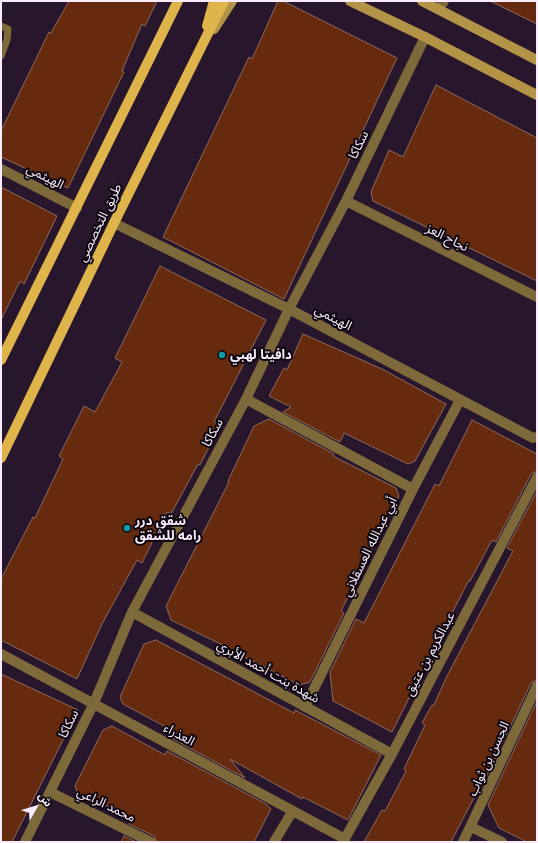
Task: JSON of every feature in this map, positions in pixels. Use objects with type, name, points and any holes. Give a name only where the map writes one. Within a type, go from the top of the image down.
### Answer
[{"type":"main road","points":[[168,20],[173,1]]},
{"type":"main road","points":[[1,360],[178,1]]},
{"type":"main road","points":[[168,20],[182,1]]},
{"type":"main road","points":[[200,49],[214,1]]},
{"type":"main road","name":"طريق التخصصي","points":[[1,458],[114,223],[224,1]]},
{"type":"street","points":[[200,49],[232,1]]},
{"type":"street","points":[[350,1],[425,37],[537,95]]},
{"type":"street","points":[[422,1],[442,5],[537,60]]},
{"type":"street","name":"سكاكا","points":[[26,842],[94,703],[132,612],[246,399],[289,309],[346,202],[425,37]]},
{"type":"street","name":"الهيثمي","points":[[1,170],[77,208]]},
{"type":"street","name":"نجاح العز","points":[[346,202],[537,297]]},
{"type":"street","name":"الهيثمي","points":[[114,223],[289,309],[460,400],[535,437]]},
{"type":"street","points":[[246,399],[413,489]]},
{"type":"street","name":"أبي عبدالله العسقلاني","points":[[305,707],[413,489],[460,400]]},
{"type":"street","points":[[535,437],[537,428]]},
{"type":"street","name":"عبدالكريم بن عتيق","points":[[344,841],[392,754],[537,477]]},
{"type":"street","name":"شهدة بنت أحمد الأبري","points":[[132,612],[392,754]]},
{"type":"street","name":"العذراء","points":[[1,654],[94,703],[344,841]]},
{"type":"street","name":"الحسن بن ثواب","points":[[463,842],[537,686]]},
{"type":"street","name":"محمد الراعي","points":[[50,792],[151,842]]},
{"type":"street","points":[[274,842],[292,812]]},
{"type":"street","points":[[471,827],[502,842]]},
{"type":"lane","points":[[1,26],[8,29],[7,40],[1,56]]},
{"type":"building","points":[[69,1],[157,1],[145,26],[142,24],[122,71],[124,72],[68,188],[1,157],[1,131],[49,32],[51,33]]},
{"type":"building","points":[[278,1],[283,1],[397,58],[284,299],[163,237],[249,57],[252,59]]},
{"type":"building","points":[[490,1],[537,1],[537,24]]},
{"type":"building","points":[[436,85],[537,138],[537,281],[373,201],[371,192],[389,150],[403,157]]},
{"type":"building","points":[[1,187],[57,216],[24,284],[20,281],[1,320]]},
{"type":"building","points":[[160,266],[266,320],[214,422],[220,425],[200,465],[198,464],[171,514],[167,512],[142,563],[137,560],[102,624],[77,679],[1,640],[1,579],[33,517],[35,518],[63,459],[59,456],[84,406],[95,412],[122,362],[115,358]]},
{"type":"building","points":[[303,334],[382,369],[446,404],[415,461],[408,464],[344,433],[340,442],[283,412],[291,407],[269,396],[284,368],[287,370]]},
{"type":"building","points":[[269,419],[334,454],[333,456],[396,488],[399,496],[341,611],[344,613],[310,682],[299,685],[237,652],[171,620],[166,606],[229,482],[228,481],[254,426]]},
{"type":"building","points":[[472,420],[537,454],[537,471],[531,474],[496,542],[492,540],[470,581],[469,580],[392,732],[333,701],[330,672],[356,619],[364,623],[435,484],[439,486]]},
{"type":"building","points":[[537,491],[537,680],[531,683],[480,790],[479,788],[451,842],[364,842],[382,810],[385,811],[406,771],[404,769],[425,725],[422,723],[432,705],[434,705],[446,678],[513,551],[507,548]]},
{"type":"building","points":[[156,640],[294,713],[295,710],[381,755],[348,820],[303,797],[302,799],[230,759],[245,778],[173,739],[177,733],[123,704],[120,697],[144,644]]},
{"type":"building","points":[[1,674],[78,710],[12,842],[1,842]]},
{"type":"building","points":[[537,701],[537,842],[527,842],[499,828],[488,805]]},
{"type":"building","points":[[112,726],[165,755],[167,751],[266,804],[271,809],[254,842],[157,842],[154,836],[129,824],[132,818],[77,792],[75,786],[103,730]]},
{"type":"building","points":[[124,836],[136,842],[121,842]]},
{"type":"place","name":"دافيتا لهبي","points":[[222,355]]},
{"type":"place","name":"شقق درر رامه للشقق","points":[[127,528]]}]
